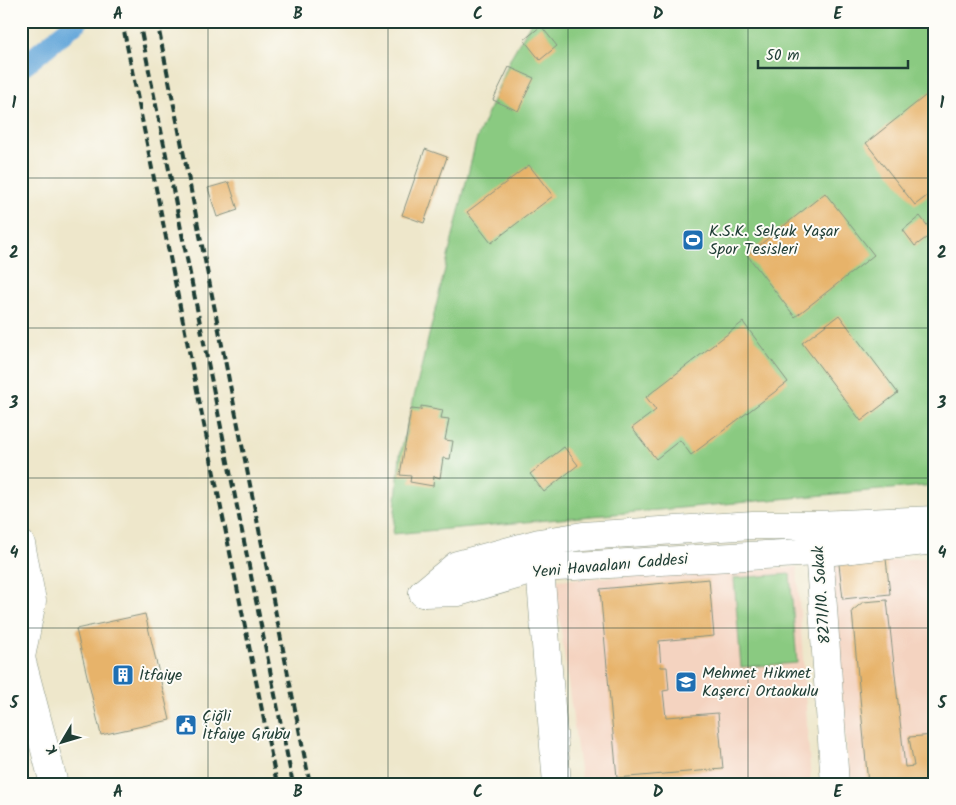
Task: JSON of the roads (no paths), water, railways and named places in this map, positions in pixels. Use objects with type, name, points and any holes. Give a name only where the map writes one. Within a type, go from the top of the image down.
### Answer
[{"type":"main road","name":"Yeni Havaalanı Caddesi","points":[[935,520],[818,538],[540,568],[458,592],[423,593],[457,565],[539,543],[583,536],[734,526],[818,538],[935,540]]},
{"type":"main road","name":"8271/10. Sokak","points":[[818,538],[834,784]]},
{"type":"main road","points":[[21,544],[32,601],[21,658],[54,784]]},
{"type":"main road","points":[[540,568],[557,784]]},
{"type":"waterway","points":[[21,68],[78,21]]},
{"type":"railway","points":[[122,21],[277,784]]},
{"type":"railway","points":[[139,21],[293,784]]},
{"type":"railway","points":[[157,21],[310,784]]},
{"type":"place","name":"K.S.K. Selçuk Yaşar Spor Tesisleri","points":[[693,240]]},
{"type":"place","name":"İtfaiye","points":[[123,675]]},
{"type":"place","name":"Mehmet Hikmet Kaşerci Ortaokulu","points":[[686,682]]},
{"type":"place","name":"Çiğli İtfaiye Grubu","points":[[186,725]]}]
